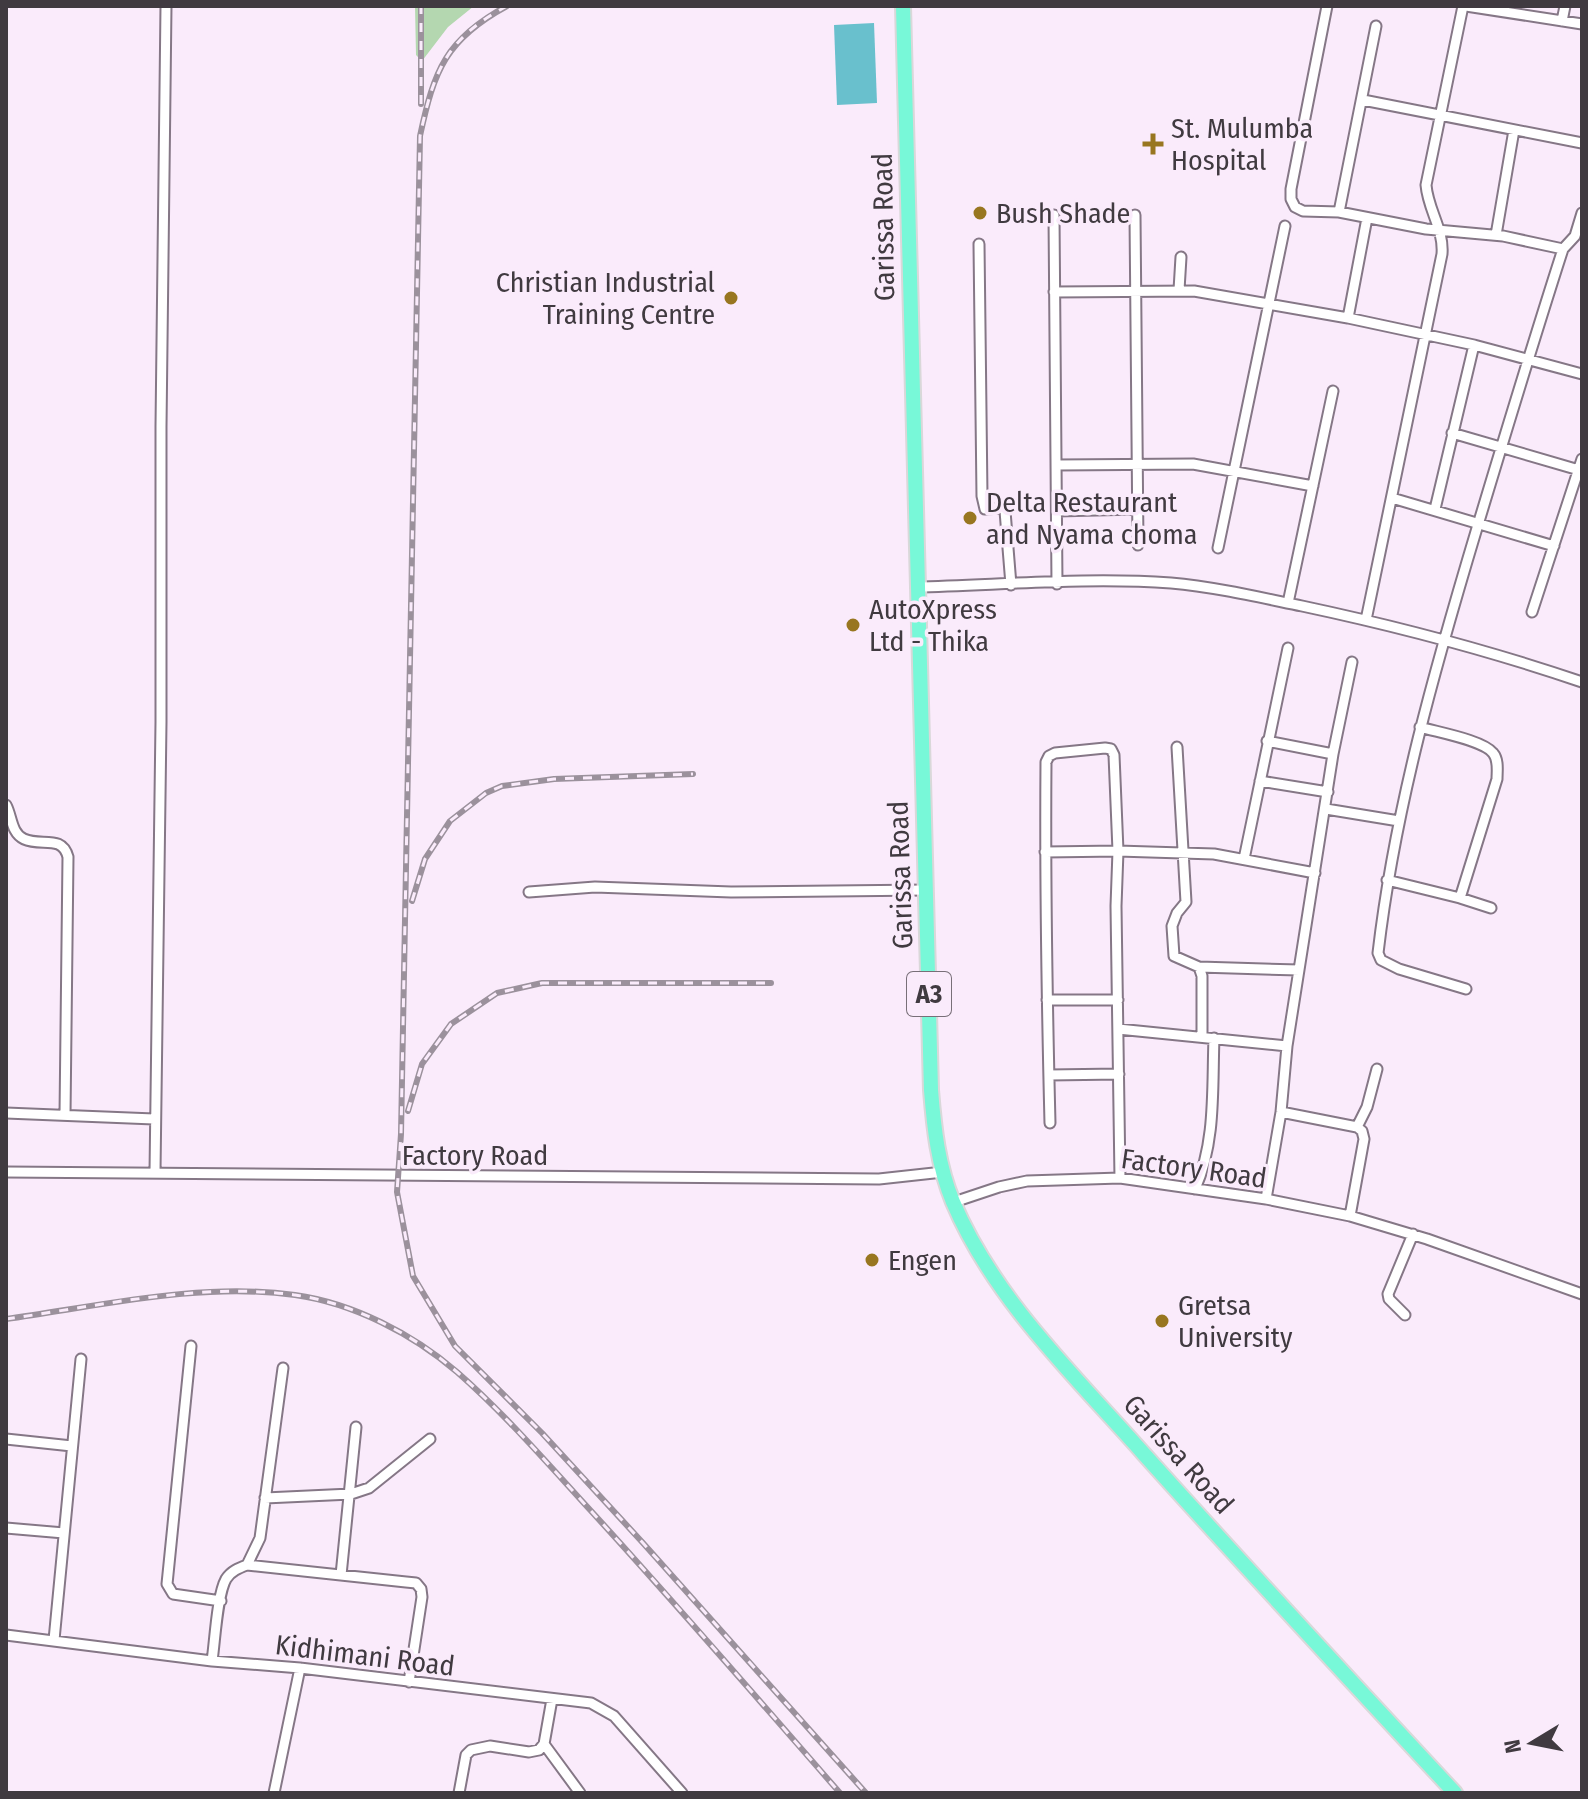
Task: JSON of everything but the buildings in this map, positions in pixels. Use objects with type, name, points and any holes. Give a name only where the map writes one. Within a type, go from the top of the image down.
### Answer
[{"type":"highway","name":"Garissa Road","points":[[903,6],[931,1090],[943,1172],[954,1202],[985,1264],[1031,1326],[1193,1508],[1455,1793]]},
{"type":"street","points":[[155,1172],[166,6]]},
{"type":"street","points":[[1327,6],[1291,199],[1295,207],[1303,211],[1339,212],[1441,230],[1496,235],[1563,249]]},
{"type":"street","points":[[1366,620],[1442,254],[1441,230],[1431,211],[1426,185],[1464,6],[1494,8],[1582,24]]},
{"type":"street","points":[[1562,21],[1565,6]]},
{"type":"street","points":[[1339,212],[1376,26]]},
{"type":"street","points":[[1363,100],[1582,143]]},
{"type":"street","points":[[1496,235],[1514,130]]},
{"type":"street","points":[[1466,989],[1399,969],[1381,960],[1378,953],[1387,880],[1420,727],[1500,448],[1563,249],[1575,236],[1582,213]]},
{"type":"street","points":[[1054,215],[1057,584]]},
{"type":"street","points":[[1135,215],[1138,545]]},
{"type":"street","points":[[1348,318],[1367,218]]},
{"type":"street","points":[[1218,548],[1285,226]]},
{"type":"street","points":[[979,244],[982,496],[985,509],[1002,508],[1005,511],[1011,585]]},
{"type":"street","points":[[1179,290],[1181,257]]},
{"type":"street","points":[[1054,292],[1179,290],[1425,333],[1582,374]]},
{"type":"street","points":[[1435,509],[1474,345]]},
{"type":"street","points":[[1288,603],[1333,391]]},
{"type":"street","points":[[1452,433],[1579,470]]},
{"type":"street","points":[[1532,612],[1582,459]]},
{"type":"street","points":[[1057,465],[1193,464],[1313,486]]},
{"type":"street","points":[[1392,498],[1554,546]]},
{"type":"street","points":[[1057,511],[1137,509]]},
{"type":"street","points":[[916,587],[1172,583],[1366,620],[1582,682]]},
{"type":"street","points":[[1244,859],[1288,648]]},
{"type":"street","points":[[1266,1199],[1333,754],[1352,662]]},
{"type":"street","points":[[1420,727],[1484,746],[1494,754],[1497,764],[1497,779],[1460,898]]},
{"type":"street","points":[[1267,741],[1333,754]]},
{"type":"street","points":[[1177,747],[1186,902],[1173,919],[1172,950],[1177,960],[1199,967],[1299,970]]},
{"type":"street","points":[[1050,1123],[1046,762],[1055,753],[1105,748],[1111,749],[1114,755],[1118,851],[1120,1178]]},
{"type":"street","points":[[1260,781],[1328,792]]},
{"type":"street","points":[[6,805],[17,833],[24,839],[60,843],[68,857],[65,1115]]},
{"type":"street","points":[[1326,809],[1399,821]]},
{"type":"street","points":[[1045,852],[1182,852],[1244,859],[1315,873]]},
{"type":"street","points":[[1387,880],[1491,908]]},
{"type":"street","points":[[529,892],[595,887],[731,892],[927,890]]},
{"type":"street","points":[[1199,967],[1202,976],[1202,1037]]},
{"type":"street","points":[[1047,1000],[1118,1000]]},
{"type":"street","points":[[1118,1029],[1287,1046]]},
{"type":"street","points":[[1195,1189],[1208,1155],[1214,1038]]},
{"type":"street","points":[[1357,1127],[1365,1114],[1377,1069]]},
{"type":"street","points":[[1049,1075],[1119,1074]]},
{"type":"street","points":[[1281,1112],[1357,1127],[1362,1131],[1364,1139],[1350,1216]]},
{"type":"street","points":[[6,1113],[154,1119]]},
{"type":"street","name":"Factory Road","points":[[6,1172],[879,1179],[943,1172]]},
{"type":"street","name":"Factory Road","points":[[954,1202],[1027,1181],[1120,1178],[1266,1199],[1350,1216],[1413,1234],[1582,1294]]},
{"type":"street","points":[[1405,1315],[1388,1294],[1413,1234]]},
{"type":"street","points":[[191,1346],[167,1584],[173,1594],[221,1601]]},
{"type":"street","points":[[54,1640],[81,1359]]},
{"type":"street","points":[[247,1565],[260,1538],[283,1368]]},
{"type":"street","points":[[341,1575],[356,1427]]},
{"type":"street","points":[[6,1439],[72,1446]]},
{"type":"street","points":[[265,1498],[351,1494],[369,1488],[430,1439]]},
{"type":"street","points":[[6,1528],[64,1533]]},
{"type":"street","points":[[212,1661],[227,1576],[237,1569],[247,1565],[341,1575],[416,1583],[421,1589],[409,1682]]},
{"type":"street","name":"Kidhimani Road","points":[[6,1635],[591,1703],[614,1716],[682,1793]]},
{"type":"street","points":[[274,1793],[300,1668]]},
{"type":"street","points":[[459,1793],[466,1755],[471,1750],[490,1746],[529,1752],[539,1750],[544,1744],[552,1699]]},
{"type":"street","points":[[544,1744],[580,1793]]},
{"type":"green space","points":[[415,6],[474,6],[448,27],[422,61],[416,55]]},
{"type":"water","points":[[874,23],[877,103],[837,105],[834,25]]},
{"type":"railway","points":[[421,6],[421,104]]},
{"type":"railway","points":[[507,6],[486,18],[456,44],[431,92],[420,136],[401,1134],[397,1192],[413,1276],[455,1346],[542,1433],[866,1793]]},
{"type":"railway","points":[[412,901],[425,859],[450,821],[486,793],[502,786],[554,779],[693,774]]},
{"type":"railway","points":[[408,1111],[422,1064],[451,1024],[497,993],[542,983],[771,983]]},
{"type":"railway","points":[[6,1319],[187,1293],[259,1292],[295,1295],[339,1305],[402,1333],[457,1372],[509,1422],[655,1582],[840,1793]]},
{"type":"place","name":"St. Mulumba Hospital","points":[[1153,144]]},
{"type":"place","name":"Bush Shade","points":[[980,213]]},
{"type":"place","name":"Christian Industrial Training Centre","points":[[731,298]]},
{"type":"place","name":"Delta Restaurant and Nyama choma","points":[[970,518]]},
{"type":"place","name":"AutoXpress Ltd - Thika","points":[[853,625]]},
{"type":"place","name":"Engen","points":[[872,1260]]},
{"type":"place","name":"Gretsa University","points":[[1162,1321]]}]
